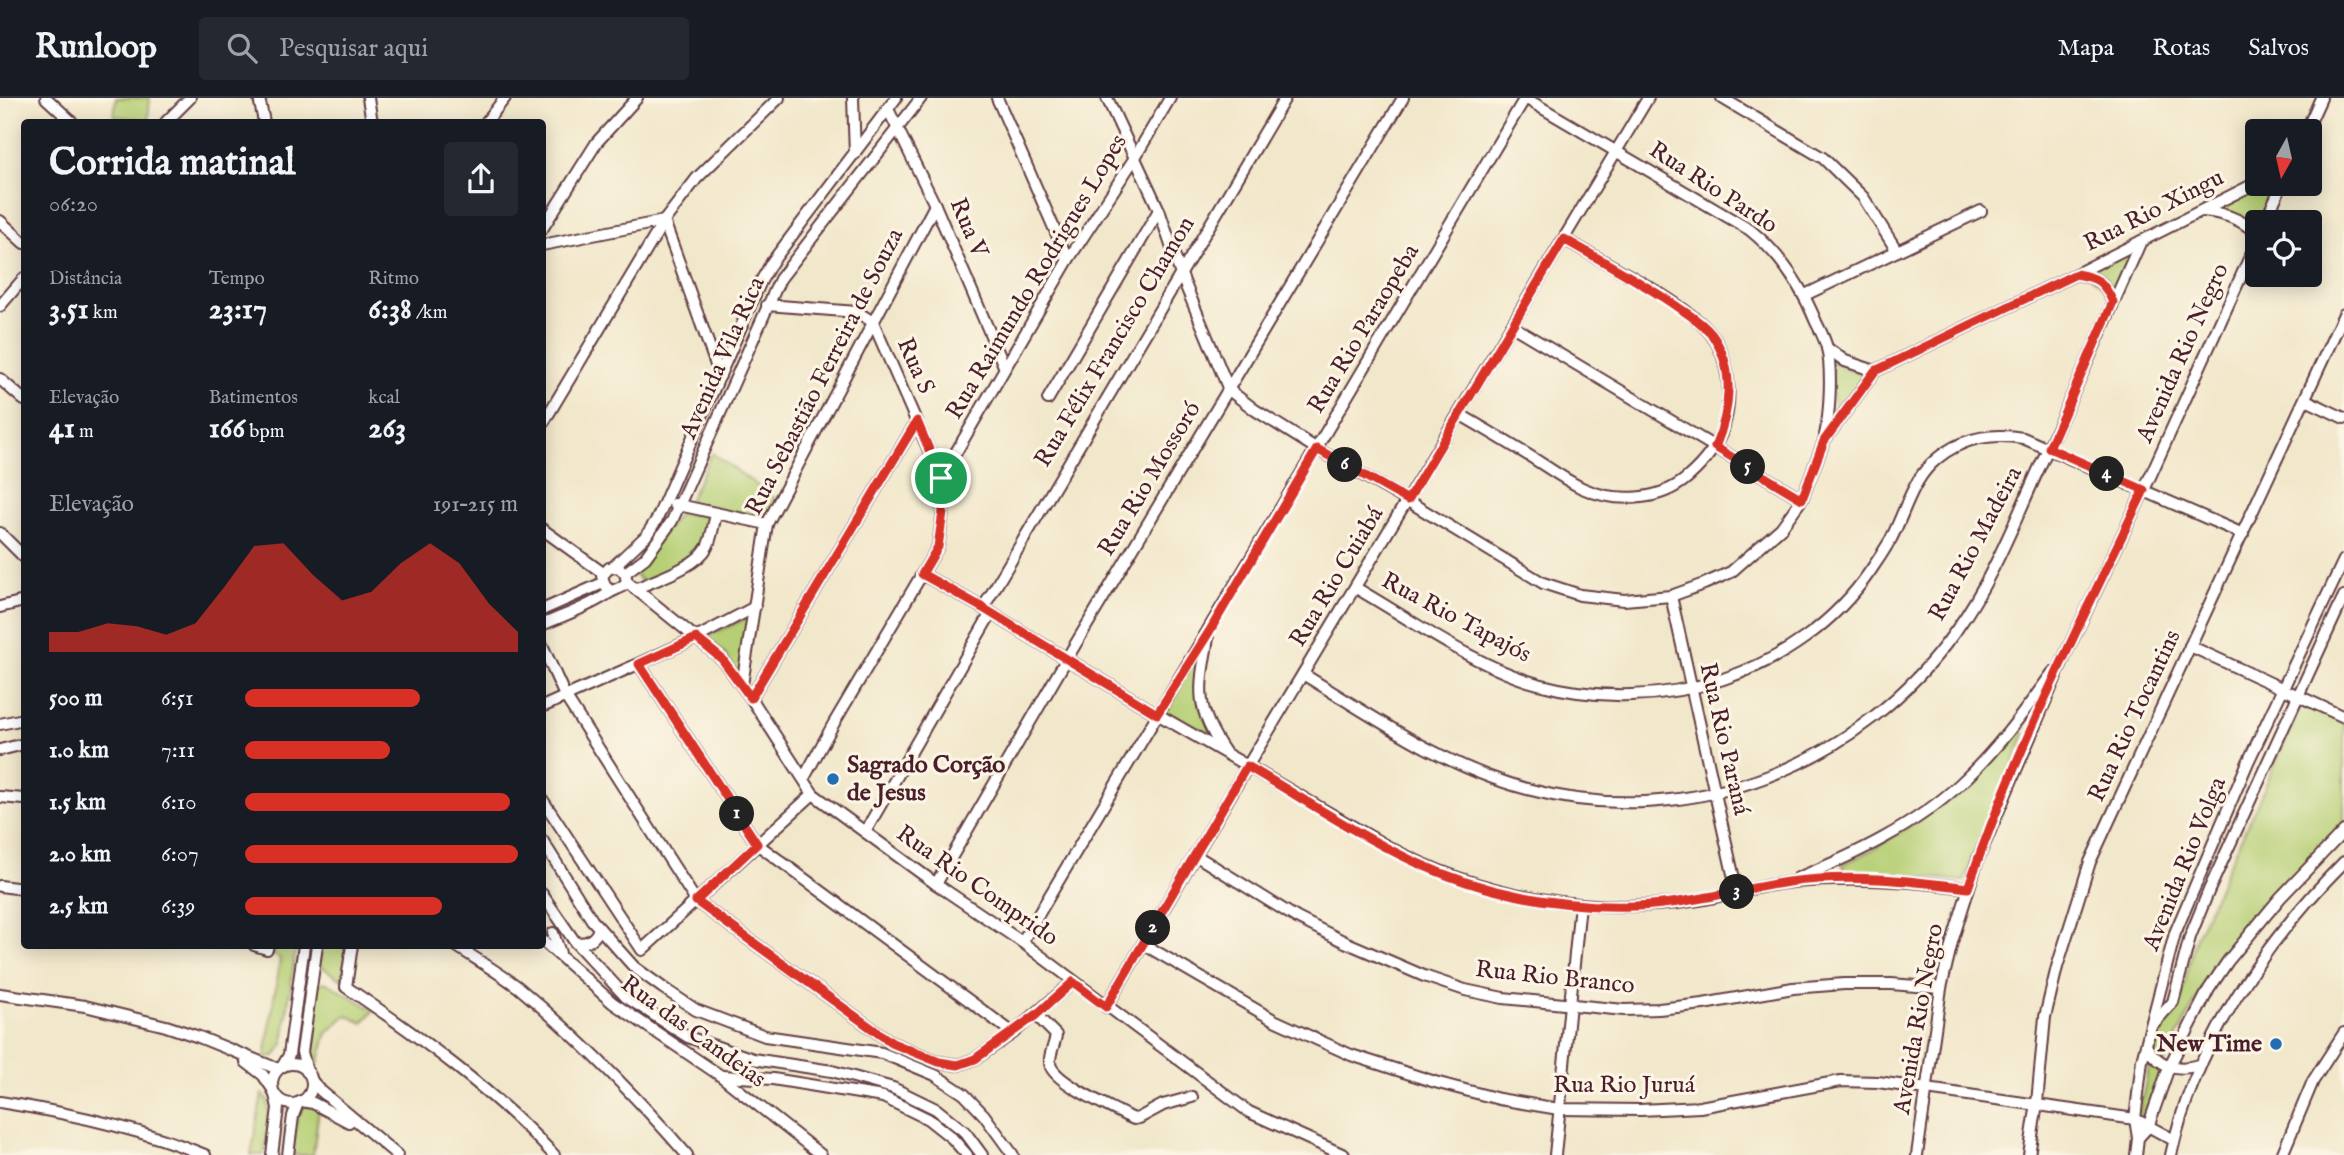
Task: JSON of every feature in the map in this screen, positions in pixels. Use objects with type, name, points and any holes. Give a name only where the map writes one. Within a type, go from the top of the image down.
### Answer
[{"type":"street","points":[[46,98],[69,119]]},
{"type":"street","points":[[169,119],[190,98]]},
{"type":"street","points":[[259,98],[263,119]]},
{"type":"street","points":[[368,98],[372,119]]},
{"type":"street","points":[[488,119],[505,98]]},
{"type":"street","points":[[546,223],[597,142],[637,98]]},
{"type":"street","points":[[546,418],[664,220],[697,178],[779,98]]},
{"type":"street","points":[[853,98],[855,154]]},
{"type":"street","name":"Avenida Vila Rica","points":[[620,582],[666,500],[761,281],[772,262],[896,98]]},
{"type":"street","name":"Avenida Vila Rica","points":[[546,609],[620,582],[653,548],[679,506],[780,279],[921,98]]},
{"type":"street","points":[[997,98],[1068,260]]},
{"type":"street","points":[[1107,98],[1158,210],[1229,390]]},
{"type":"street","name":"Rua Raimundo Rodrigues Lopes","points":[[941,478],[1004,366],[1170,98]]},
{"type":"street","name":"Rua Félix Francisco Chamon","points":[[865,832],[987,610],[1181,272],[1285,98]]},
{"type":"street","name":"Rua Rio Mossoró","points":[[936,884],[1066,660],[1403,98]]},
{"type":"street","name":"Rua Rio Pardo","points":[[1525,98],[1750,230],[1785,264],[1805,295],[1827,348],[1829,411],[1824,441]]},
{"type":"street","name":"Rua Rio Paraopeba","points":[[1022,942],[1525,98]]},
{"type":"street","name":"Rua Rio Cuiabá","points":[[1106,1007],[1247,766],[1648,98]]},
{"type":"street","points":[[1722,98],[1823,158],[1863,197],[1897,251]]},
{"type":"street","points":[[2311,119],[2321,98]]},
{"type":"street","name":"Rua V","points":[[888,109],[935,205],[1004,366]]},
{"type":"street","name":"Rua Rio Xingu","points":[[1229,390],[1255,410],[1317,449],[1408,500],[1543,583],[1580,595],[1624,600],[1671,596],[1731,572],[1781,528],[1802,499],[1824,441],[1875,371],[2245,189]]},
{"type":"street","name":"Rua Sebastião Ferreira de Souza","points":[[742,685],[767,524],[935,205]]},
{"type":"street","points":[[1048,399],[1158,210]]},
{"type":"street","points":[[1805,295],[1981,211]]},
{"type":"street","name":"Avenida Rio Negro","points":[[2203,211],[2228,215],[2245,225]]},
{"type":"street","points":[[546,243],[664,220]]},
{"type":"street","points":[[664,220],[720,376]]},
{"type":"street","points":[[0,221],[21,240]]},
{"type":"street","points":[[1460,414],[1583,488],[1608,496],[1634,498],[1662,493],[1683,482],[1702,465],[1715,447],[1729,405],[1728,381],[1723,359],[1712,335],[1668,300],[1564,239]]},
{"type":"street","name":"Rua Rio Madeira","points":[[1303,674],[1423,747],[1527,789],[1590,800],[1624,802],[1715,793],[1749,785],[1814,757],[1840,743],[1910,686],[1959,627],[2005,544],[2141,241]]},
{"type":"street","name":"Avenida Rio Negro","points":[[1917,1155],[1941,988],[1968,888],[2002,800],[2066,653],[2144,490],[2245,267]]},
{"type":"street","points":[[2076,274],[2093,277],[2105,285],[2113,302]]},
{"type":"street","points":[[0,306],[21,282]]},
{"type":"street","name":"Rua S","points":[[767,305],[857,312],[873,322],[941,478],[943,512],[938,547],[804,778]]},
{"type":"street","name":"Rua Rio Tocantins","points":[[2029,1155],[2045,1017],[2072,916],[2090,862],[2344,314]]},
{"type":"street","points":[[1512,326],[1802,499]]},
{"type":"street","points":[[1827,348],[1845,361],[1875,371]]},
{"type":"street","points":[[0,379],[21,397]]},
{"type":"street","points":[[2305,400],[2344,418]]},
{"type":"street","points":[[751,698],[917,421]]},
{"type":"street","name":"Rua Rio Tapajós","points":[[1356,587],[1488,664],[1536,684],[1609,696],[1648,695],[1691,689],[1738,675],[1776,657],[1815,631],[1848,599],[1870,572],[1891,539],[1913,490],[1929,467],[1961,443],[1980,437],[2002,434],[2023,438],[2243,534]]},
{"type":"street","points":[[666,500],[679,506],[767,524]]},
{"type":"street","points":[[546,623],[598,601],[620,582],[690,564],[702,556],[709,545],[716,514]]},
{"type":"street","name":"Rua Rio Comprido","points":[[546,531],[620,582],[722,659],[751,698],[813,794],[936,884],[1022,942],[1249,1112],[1344,1155]]},
{"type":"street","points":[[0,533],[21,554]]},
{"type":"street","name":"Avenida Rio Volga","points":[[2152,1025],[2175,933],[2195,884],[2344,560]]},
{"type":"street","points":[[922,574],[987,610],[1157,714],[1413,861],[1510,894],[1580,904],[1635,906],[1698,900],[1789,882],[1841,878],[1894,879],[1968,888]]},
{"type":"street","name":"Rua Rio Paraná","points":[[1671,596],[1737,892]]},
{"type":"street","name":"Avenida Rio Volga","points":[[2152,1025],[2173,1002],[2190,937],[2209,890],[2344,596]]},
{"type":"street","points":[[0,607],[21,602]]},
{"type":"street","points":[[546,704],[696,638],[755,607]]},
{"type":"street","points":[[1209,632],[1202,677],[1202,707],[1207,722],[1227,754]]},
{"type":"street","points":[[2190,646],[2344,717]]},
{"type":"street","points":[[1789,882],[1836,862],[1908,822],[1959,786],[2016,723],[2066,653]]},
{"type":"street","points":[[546,654],[565,696],[696,901],[892,1043],[939,1062],[958,1065],[975,1059],[1013,1033],[1073,982]]},
{"type":"street","points":[[639,664],[757,844],[1013,1033]]},
{"type":"street","points":[[0,724],[21,720]]},
{"type":"street","points":[[2016,723],[2023,722],[2034,728]]},
{"type":"street","points":[[0,750],[21,745]]},
{"type":"street","points":[[793,761],[818,750]]},
{"type":"street","points":[[546,805],[642,950],[813,794]]},
{"type":"street","points":[[0,797],[21,799]]},
{"type":"street","points":[[2138,1138],[2148,1127],[2169,1067],[2194,1015],[2228,961],[2280,898],[2344,831]]},
{"type":"street","points":[[546,846],[592,920],[634,967],[696,1010],[765,1036],[882,1053],[935,1074],[964,1094],[984,1115],[1013,1155]]},
{"type":"street","name":"Rua Rio Branco","points":[[1195,855],[1297,918],[1424,976],[1465,990],[1569,1006],[1624,1010],[1659,1009],[1793,988],[1844,984],[1941,988]]},
{"type":"street","points":[[1836,862],[1836,872],[1841,878]]},
{"type":"street","points":[[2171,1155],[2201,1064],[2218,1028],[2273,944],[2344,862]]},
{"type":"street","points":[[0,886],[21,889]]},
{"type":"street","points":[[1555,1155],[1580,904]]},
{"type":"street","points":[[546,914],[550,933],[575,942],[584,943],[591,939],[599,928]]},
{"type":"street","name":"Rua das Candeias","points":[[550,933],[561,955],[612,1003],[721,1076],[821,1155]]},
{"type":"street","points":[[575,942],[626,997],[688,1037],[753,1059],[832,1071],[893,1088],[936,1109],[965,1132],[982,1155]]},
{"type":"street","name":"Rua Rio Juruá","points":[[1143,944],[1274,1020],[1351,1055],[1499,1099],[1559,1109],[1640,1110],[1700,1107],[1841,1081],[1878,1082],[2135,1119]]},
{"type":"street","points":[[272,1155],[278,1108],[272,1082],[289,1055],[303,949]]},
{"type":"street","points":[[288,1155],[293,1116],[300,1102],[310,1093],[309,1076],[302,1052],[316,949]]},
{"type":"street","points":[[351,949],[346,987],[453,1064],[521,1119],[554,1155]]},
{"type":"street","points":[[461,949],[516,986],[574,1037],[644,1106],[687,1155]]},
{"type":"street","points":[[0,994],[85,1006],[166,1026],[280,1068],[296,1065],[397,1155]]},
{"type":"street","points":[[1036,1015],[1056,1035],[1050,1060],[1055,1072],[1064,1080],[1125,1115],[1139,1118],[1163,1105],[1192,1097]]},
{"type":"street","points":[[2136,1155],[2138,1138],[2135,1119],[2146,1046],[2152,1025]]},
{"type":"street","points":[[2283,1155],[2313,1081],[2344,1033]]},
{"type":"street","points":[[2146,1046],[2169,1067],[2186,1069],[2201,1064]]},
{"type":"street","points":[[224,1047],[263,1075],[274,1092],[285,1102],[318,1105],[373,1135]]},
{"type":"street","points":[[721,1076],[773,1079],[883,1097],[928,1119],[952,1138],[967,1155]]},
{"type":"street","points":[[0,1102],[127,1129],[161,1138],[205,1155]]},
{"type":"street","points":[[2135,1119],[2175,1140]]},
{"type":"green space","points":[[116,98],[150,98],[148,119],[114,116]]},
{"type":"green space","points":[[2245,193],[2245,196],[2273,196],[2267,210],[2245,210],[2245,220],[2221,208]]},
{"type":"green space","points":[[2135,247],[2114,294],[2085,272]]},
{"type":"green space","points":[[1832,358],[1844,368],[1865,376],[1834,413]]},
{"type":"green space","points":[[712,453],[776,499],[765,521],[687,505]]},
{"type":"green space","points":[[681,512],[711,518],[703,556],[643,582],[631,572]]},
{"type":"green space","points":[[754,615],[741,679],[724,653],[705,637]]},
{"type":"green space","points":[[1203,645],[1198,678],[1214,742],[1163,711]]},
{"type":"green space","points":[[2305,699],[2344,720],[2344,824],[2209,975],[2165,1060],[2142,1121],[2139,1114],[2157,1029],[2179,1006],[2196,937]]},
{"type":"green space","points":[[2019,730],[2025,735],[1964,881],[1881,873],[1844,874],[1843,864],[1872,850],[1959,795],[1987,768]]},
{"type":"green space","points":[[271,949],[295,949],[283,1044],[275,1056],[265,1058],[280,959],[271,952]]},
{"type":"green space","points":[[321,949],[346,949],[342,980],[319,965]]},
{"type":"green space","points":[[325,982],[374,1010],[363,1023],[346,1015],[327,1033],[316,1070],[310,1065],[306,1051],[316,985]]},
{"type":"green space","points":[[262,1094],[268,1100],[269,1115],[264,1155],[251,1155]]},
{"type":"green space","points":[[304,1106],[319,1108],[313,1155],[292,1155],[297,1119]]},
{"type":"place","name":"Sagrado Corção de Jesus","points":[[833,779]]},
{"type":"place","name":"New Time","points":[[2276,1044]]},
{"type":"route","points":[[1564,239],[1668,300],[1712,335],[1723,359],[1728,381],[1729,405],[1715,447],[1802,499],[1824,441],[1875,371],[2076,274],[2093,277],[2105,285],[2113,302],[2049,448],[2144,490],[2066,653],[2002,800],[1968,888],[1894,879],[1841,878],[1789,882],[1698,900],[1635,906],[1580,904],[1510,894],[1413,861],[1247,766],[1106,1007],[1073,982],[1013,1033],[975,1059],[958,1065],[939,1062],[892,1043],[696,901],[757,844],[639,664],[696,638],[722,659],[751,698],[917,421],[941,478],[943,512],[938,547],[922,574],[1157,714],[1209,632],[1317,449],[1408,500],[1564,239]]}]
